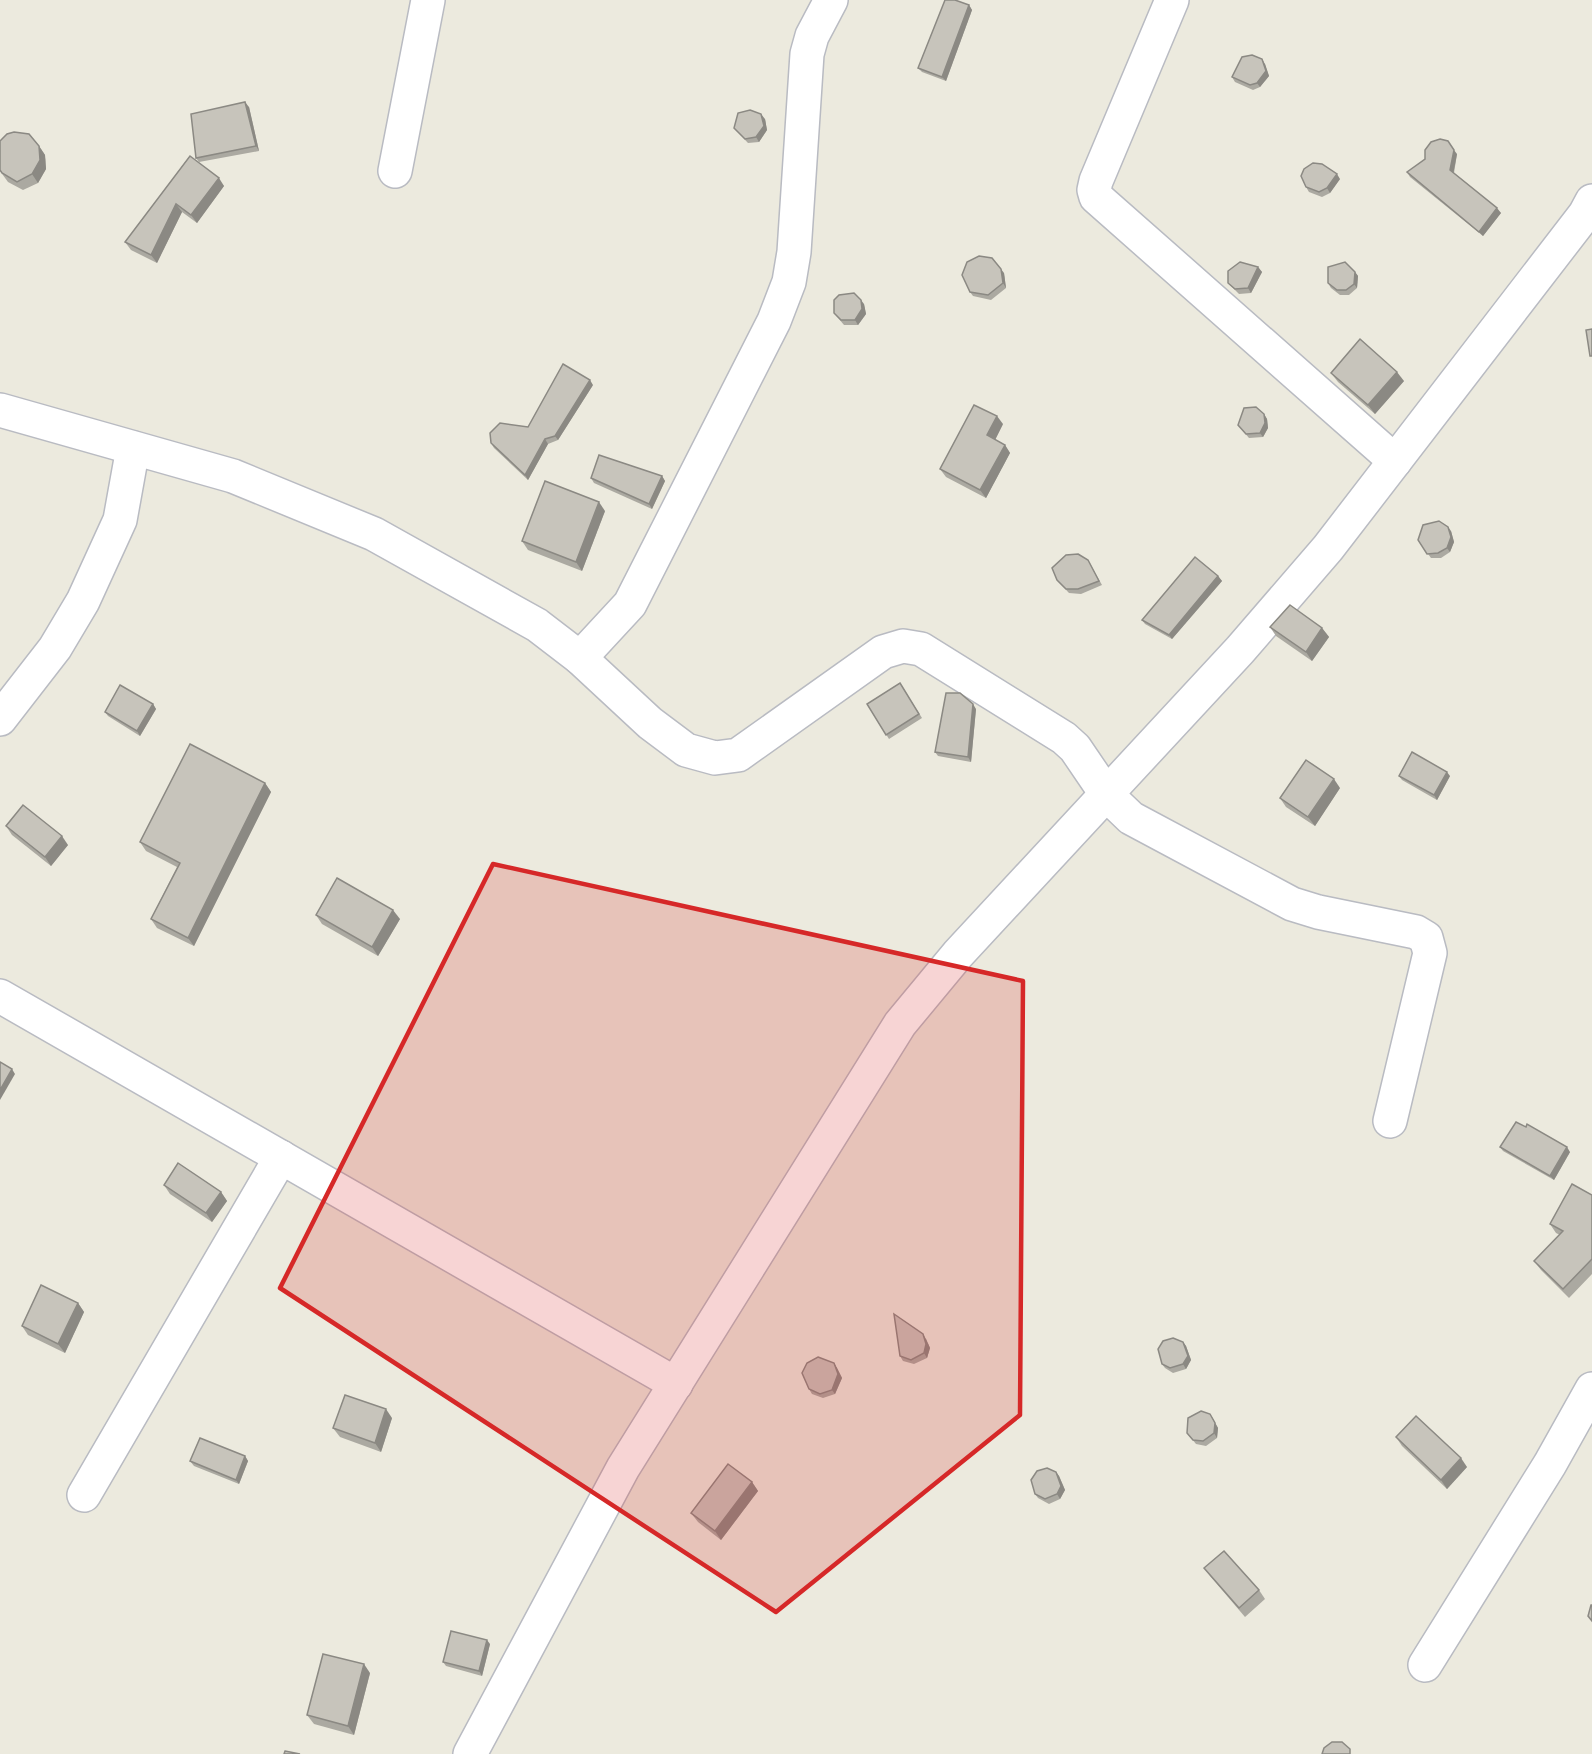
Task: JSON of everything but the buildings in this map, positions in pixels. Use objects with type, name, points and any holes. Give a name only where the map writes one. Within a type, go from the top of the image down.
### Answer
[{"type":"street","points":[[394,171],[428,0]]},
{"type":"street","points":[[580,658],[630,604],[778,311],[789,282],[794,252],[807,54],[812,36],[831,0]]},
{"type":"street","points":[[1172,0],[1096,181],[1094,190],[1096,197],[1395,461]]},
{"type":"street","points":[[470,1754],[623,1468],[900,1024],[958,954],[1240,650],[1328,548],[1585,214],[1592,201]]},
{"type":"street","points":[[0,411],[233,476],[374,534],[537,625],[580,658],[650,723],[686,750],[715,758],[738,755],[884,652],[903,646],[921,649],[1064,738],[1075,748],[1107,795],[1131,818],[1293,904],[1318,912],[1416,932],[1426,938],[1431,952],[1390,1121]]},
{"type":"street","points":[[0,719],[55,648],[83,601],[120,520],[133,448]]},
{"type":"street","points":[[0,996],[676,1383]]},
{"type":"street","points":[[84,1495],[281,1157]]},
{"type":"street","points":[[1425,1665],[1550,1464],[1592,1389]]},
{"type":"highlighted area","points":[[493,864],[1023,981],[1020,1415],[776,1612],[280,1288]]}]
